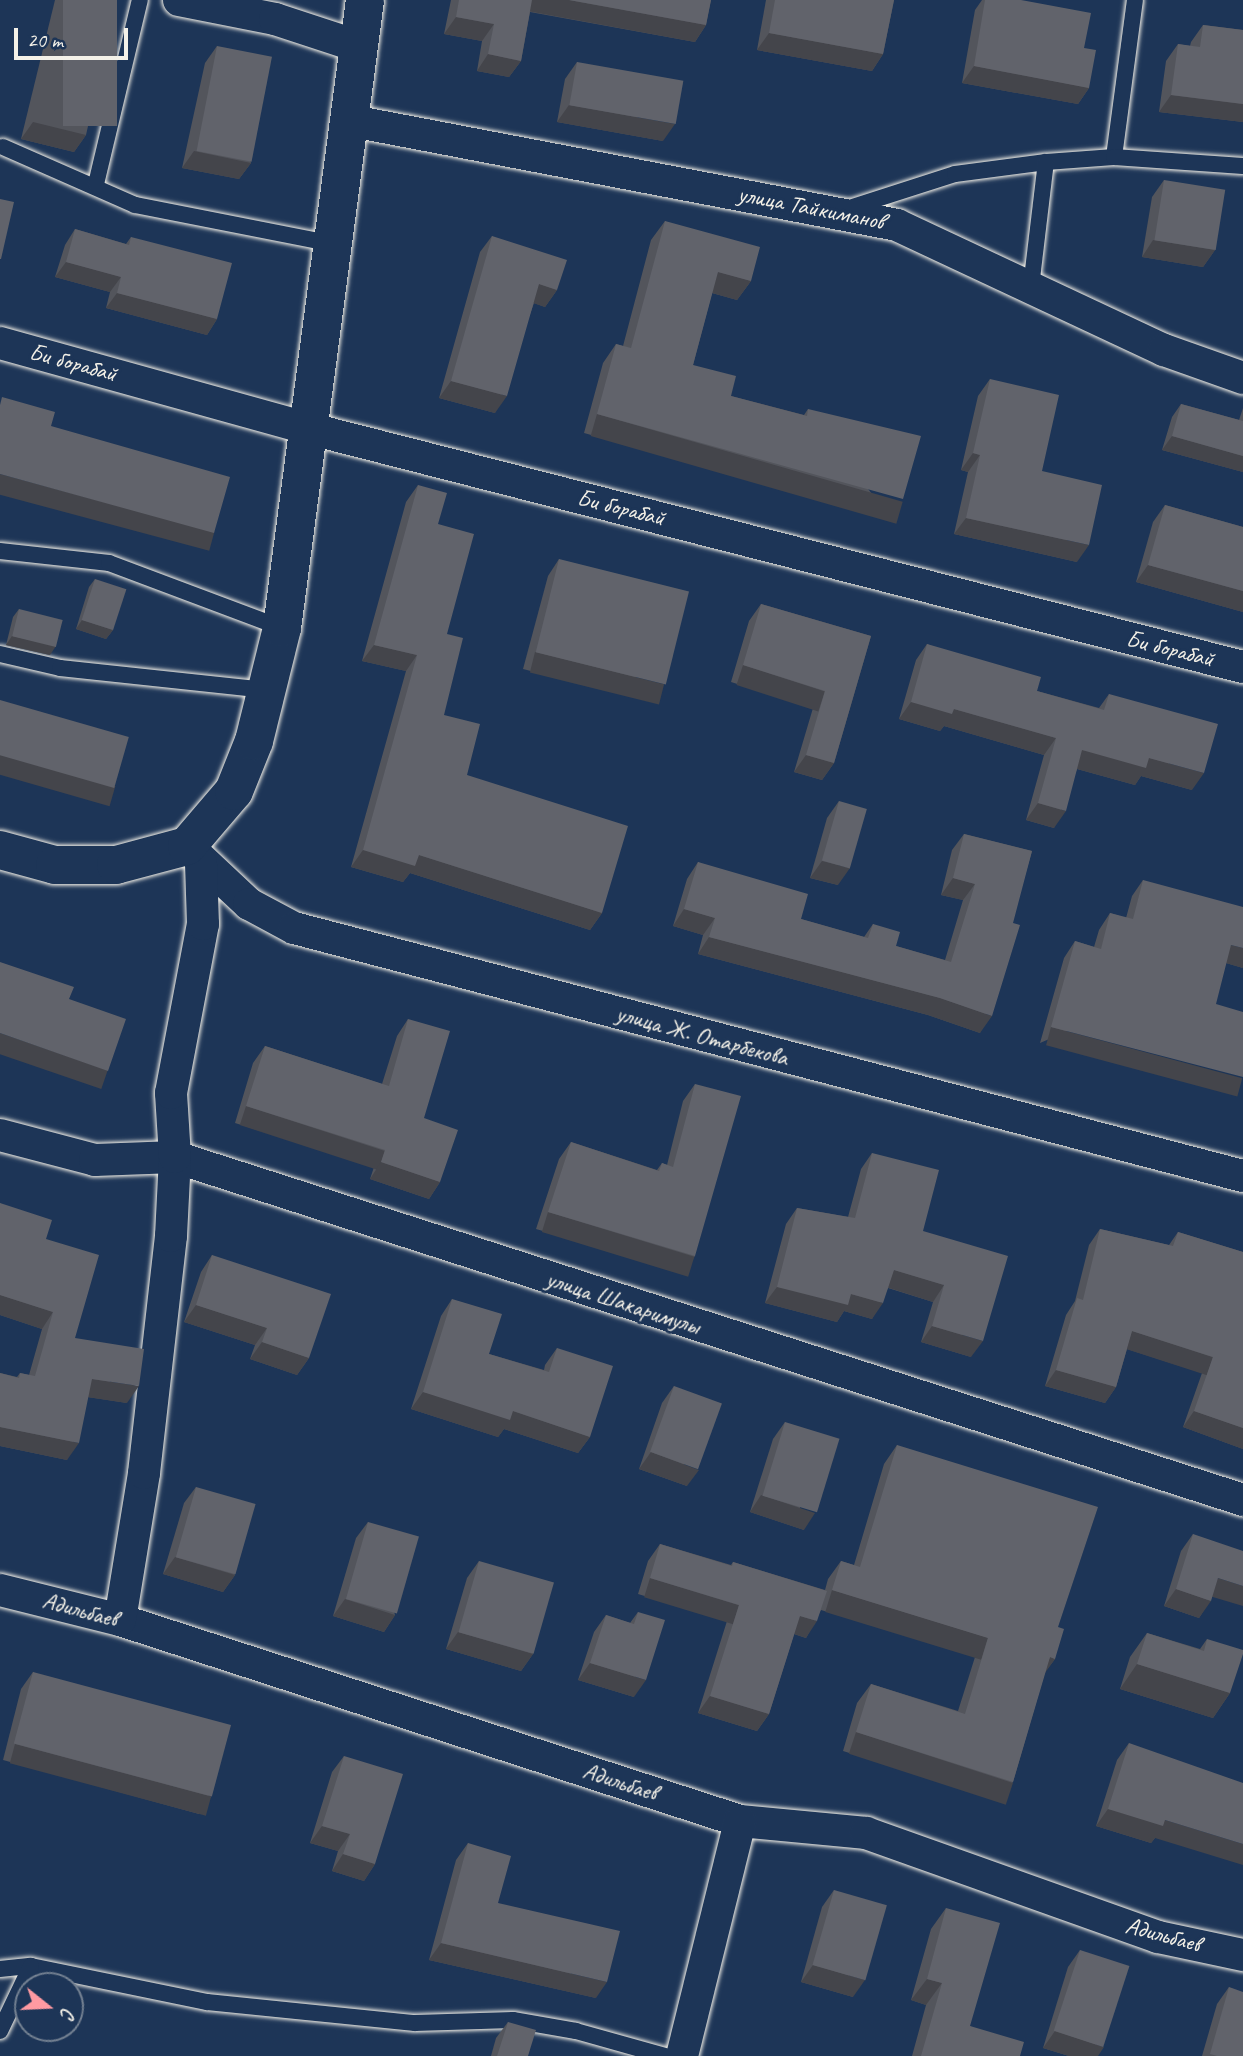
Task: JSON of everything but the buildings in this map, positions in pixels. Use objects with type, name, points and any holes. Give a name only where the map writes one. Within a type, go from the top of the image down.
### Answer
[{"type":"main road","points":[[0,850],[55,865],[116,865],[194,855],[234,791],[268,690],[282,628],[336,245],[365,0]]},
{"type":"street","points":[[179,0],[275,19],[360,47]]},
{"type":"street","name":"улица Тайкиманов","points":[[352,121],[897,225],[1164,350],[1243,378]]},
{"type":"street","name":"Би борабай","points":[[0,343],[311,429],[1243,667]]},
{"type":"street","points":[[120,1620],[146,1460],[171,1236],[175,1157],[171,1093],[203,924],[194,855]]},
{"type":"street","name":"улица Ж. Отарбекова","points":[[194,855],[249,904],[294,928],[1243,1176]]},
{"type":"street","name":"улица Шакаримулы","points":[[0,1135],[95,1160],[175,1157],[1243,1500]]},
{"type":"street","name":"Адильбаев","points":[[0,1590],[120,1620],[740,1821],[866,1833],[1158,1937],[1243,1955]]},
{"type":"street","points":[[682,2056],[740,1821]]},
{"type":"lane","points":[[96,184],[140,0]]},
{"type":"lane","points":[[1114,157],[1135,0]]},
{"type":"lane","points":[[4,147],[96,184],[135,205],[336,245]]},
{"type":"lane","points":[[835,213],[955,174],[1046,162],[1114,157],[1243,166]]},
{"type":"lane","points":[[1031,287],[1046,162]]},
{"type":"lane","points":[[0,551],[109,563],[282,628]]},
{"type":"lane","points":[[0,654],[60,668],[268,690]]},
{"type":"lane","points":[[0,1969],[31,1966],[207,2003],[415,2023],[513,2020],[576,2031],[665,2056]]},
{"type":"lane","points":[[0,2031],[31,1966]]}]
